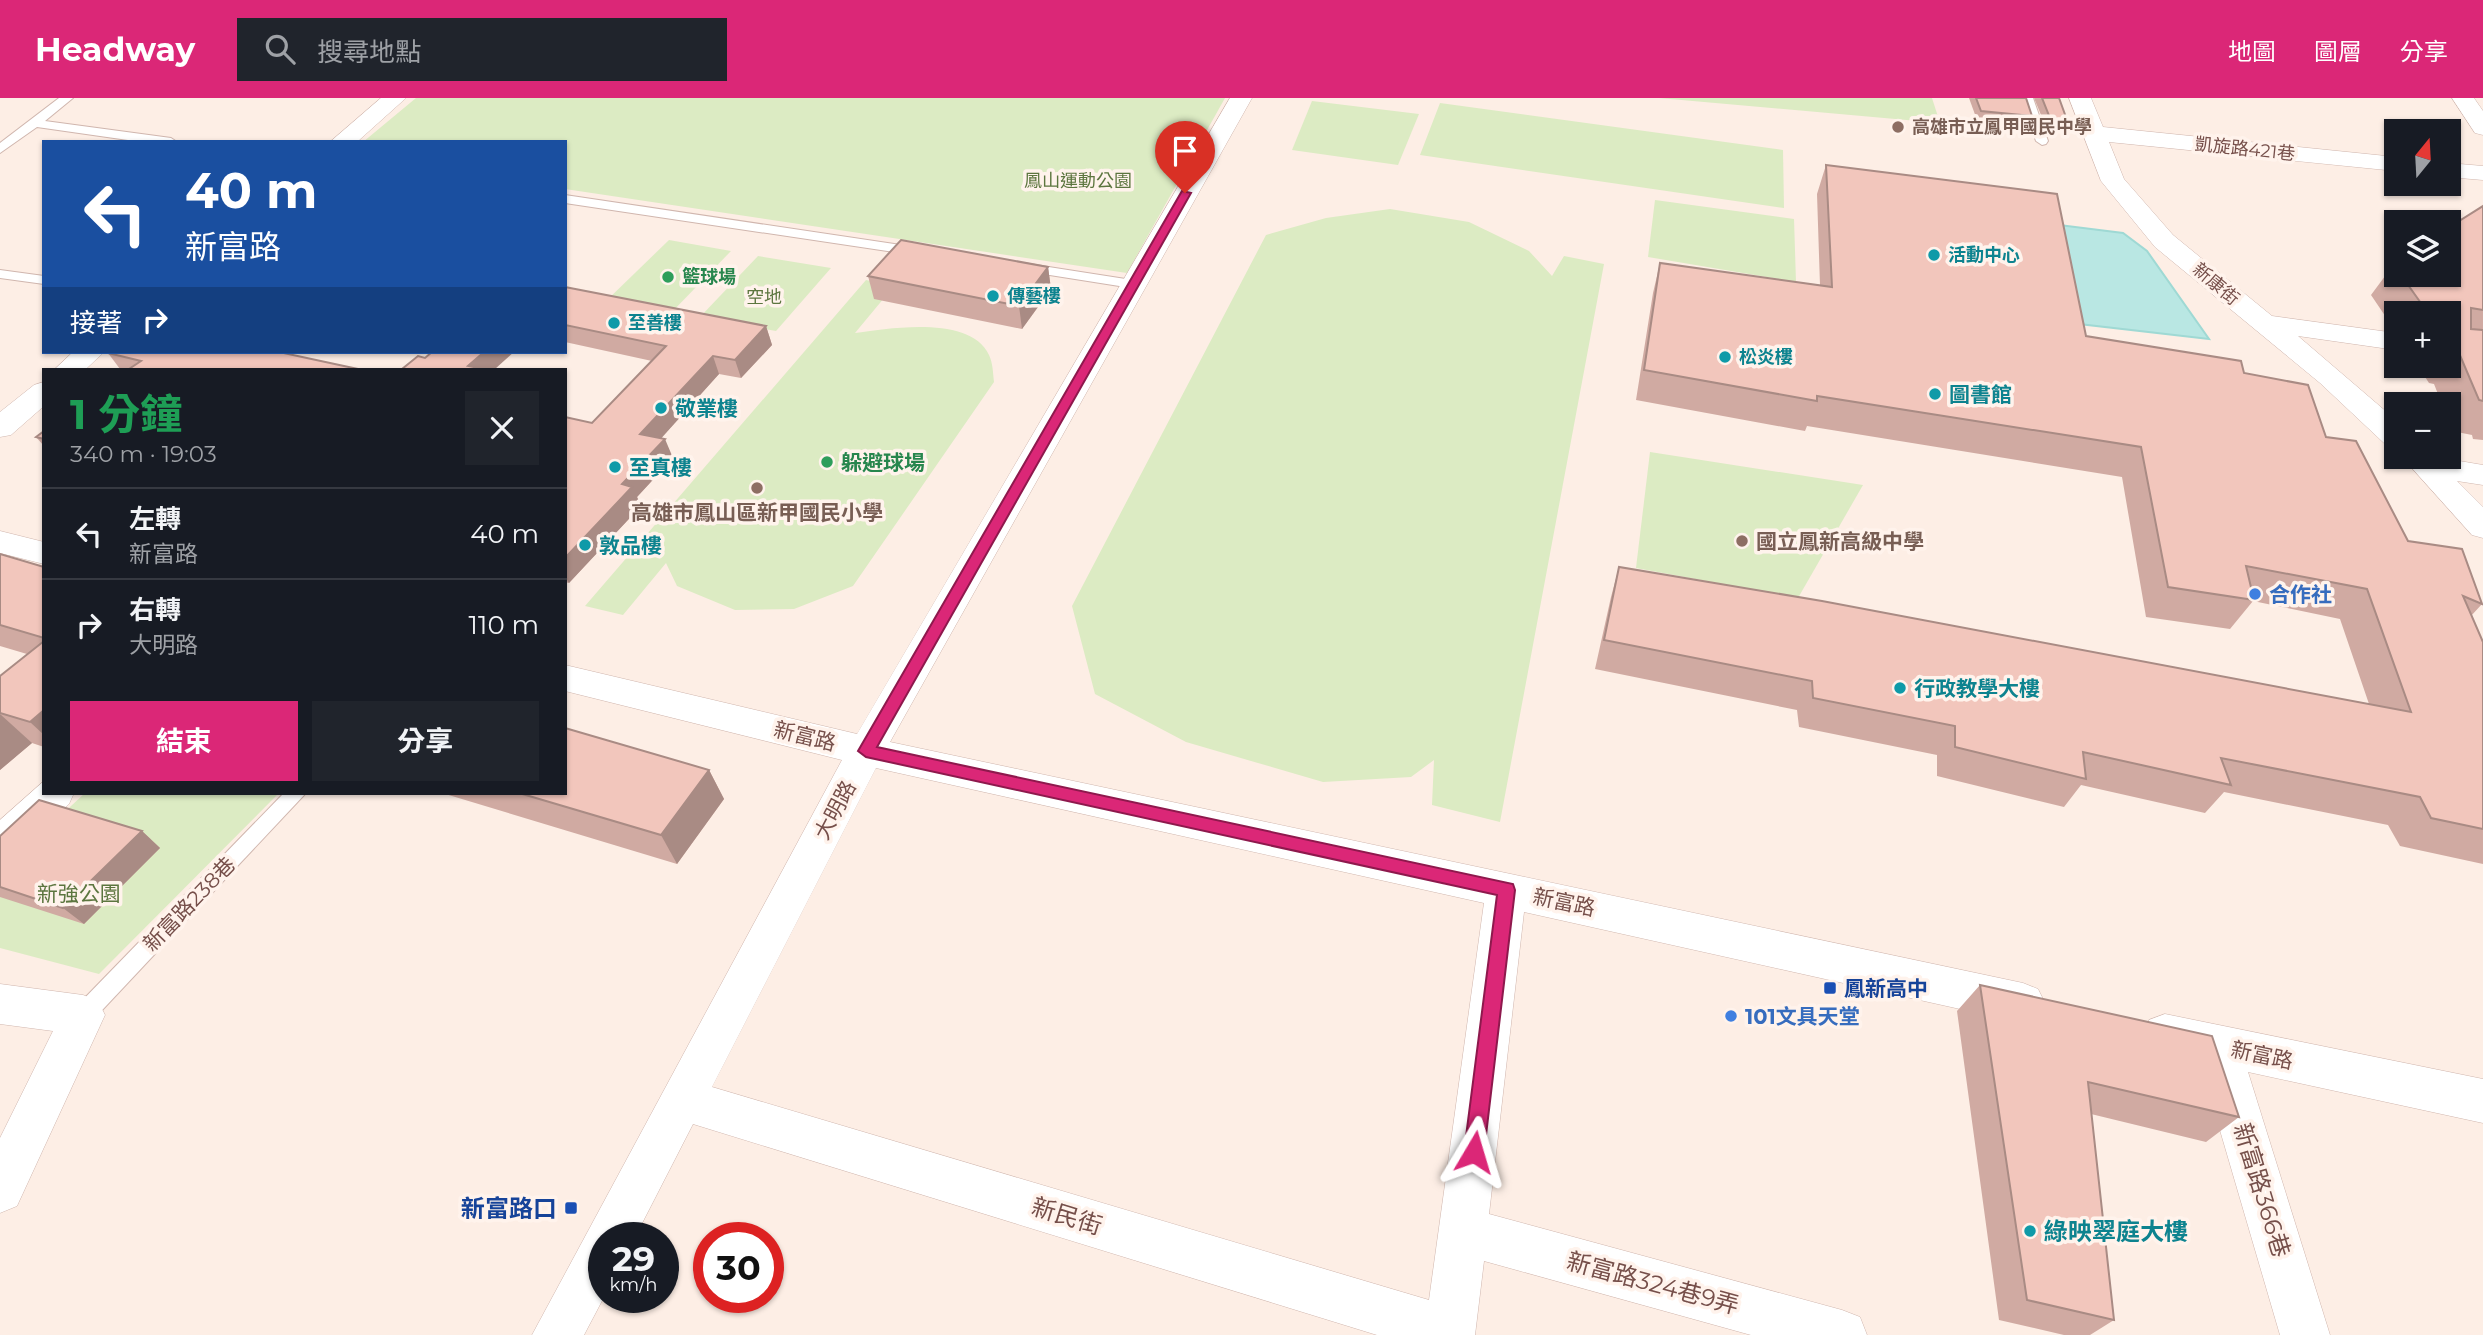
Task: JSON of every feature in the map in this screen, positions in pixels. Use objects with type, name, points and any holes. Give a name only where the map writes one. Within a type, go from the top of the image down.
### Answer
[{"type":"street","points":[[344,140],[395,98]]},
{"type":"street","name":"大明路","points":[[617,1222],[866,751],[1241,98]]},
{"type":"street","name":"新康街","points":[[2080,98],[2113,181],[2164,241],[2330,377],[2384,426]]},
{"type":"street","points":[[2463,98],[2483,128]]},
{"type":"street","name":"凱旋路421巷","points":[[2094,133],[2384,163]]},
{"type":"street","points":[[2461,171],[2483,173]]},
{"type":"street","points":[[2263,323],[2384,340]]},
{"type":"street","points":[[70,368],[88,354]]},
{"type":"street","points":[[0,428],[42,393]]},
{"type":"street","points":[[2429,469],[2483,527]]},
{"type":"street","points":[[2456,469],[2483,475]]},
{"type":"street","points":[[0,542],[42,552]]},
{"type":"street","name":"新富路","points":[[567,678],[866,751],[2060,1011]]},
{"type":"street","points":[[0,844],[53,795]]},
{"type":"street","points":[[1450,1333],[1506,890]]},
{"type":"street","points":[[0,1004],[83,1015],[0,1189]]},
{"type":"street","name":"新富路","points":[[2126,1026],[2483,1101]]},
{"type":"street","name":"新富路366巷","points":[[2218,1046],[2305,1335]]},
{"type":"street","name":"新民街","points":[[682,1099],[1450,1333]]},
{"type":"street","name":"新富路324巷9弄","points":[[1464,1231],[1842,1335]]},
{"type":"street","points":[[557,1335],[588,1277]]},
{"type":"lane","points":[[0,149],[67,98]]},
{"type":"lane","points":[[2027,98],[2042,141]]},
{"type":"lane","points":[[34,123],[157,140]]},
{"type":"lane","points":[[567,198],[939,254]]},
{"type":"lane","points":[[1008,265],[1132,284]]},
{"type":"lane","points":[[0,274],[42,280]]},
{"type":"lane","name":"新富路238巷","points":[[83,1015],[294,795]]},
{"type":"green space","name":"鳳山運動公園","points":[[416,98],[1225,98],[1127,273],[567,189],[567,140],[365,140]]},
{"type":"green space","points":[[1659,98],[1932,98],[1940,123]]},
{"type":"green space","points":[[1312,101],[1419,114],[1398,165],[1292,150]]},
{"type":"green space","points":[[1440,103],[1783,150],[1784,208],[1420,155]]},
{"type":"green space","points":[[1655,200],[1794,219],[1796,282],[1648,257]]},
{"type":"green space","points":[[1390,209],[1469,222],[1529,251],[1552,276],[1564,256],[1604,264],[1500,822],[1432,805],[1434,760],[1411,777],[1323,782],[1186,742],[1095,694],[1072,606],[1266,235],[1326,218]]},
{"type":"green space","name":"籃球場","points":[[669,240],[731,251],[668,316],[603,304]]},
{"type":"green space","name":"空地","points":[[758,256],[831,268],[776,331],[700,317]]},
{"type":"green space","points":[[866,280],[894,286],[855,333],[928,327],[965,334],[980,342],[989,355],[994,382],[853,586],[794,609],[735,610],[677,586],[666,563],[623,615],[585,606]]},
{"type":"green space","points":[[1650,452],[1863,485],[1798,598],[1636,568]]},
{"type":"green space","name":"新強公園","points":[[83,795],[277,795],[99,974],[0,948],[0,872]]},
{"type":"water","points":[[2043,223],[2123,233],[2147,251],[2209,339],[2062,322]]},
{"type":"building","points":[[1976,98],[2026,98],[2032,116],[1981,111]]},
{"type":"building","points":[[2042,98],[2059,98],[2067,120],[2050,118]]},
{"type":"building","points":[[1826,165],[2057,194],[2086,336],[2241,361],[2244,373],[2308,385],[2326,437],[2356,441],[2408,541],[2462,549],[2482,604],[2463,596],[2483,642],[2483,829],[2431,818],[2420,797],[2221,758],[2231,785],[2083,752],[2086,779],[1955,747],[1955,726],[1813,698],[1812,681],[1604,640],[1619,567],[1822,601],[2411,712],[2367,589],[2246,566],[2254,600],[2168,587],[2141,447],[1817,396],[1817,401],[1644,370],[1660,263],[1832,287]]},
{"type":"building","points":[[2483,206],[2483,310],[2471,308],[2471,329],[2483,330],[2483,401],[2479,400],[2461,358],[2461,301],[2419,301],[2410,287],[2461,287],[2461,220]]},
{"type":"building","points":[[901,240],[1048,267],[1019,306],[868,276]]},
{"type":"building","points":[[567,287],[766,326],[735,360],[713,356],[640,434],[665,439],[622,484],[632,487],[567,556],[567,417],[592,423],[666,346],[567,325]]},
{"type":"building","points":[[112,354],[288,354],[353,368],[130,368],[141,361]]},
{"type":"building","points":[[430,354],[482,354],[468,366],[479,368],[403,368],[418,356],[425,358]]},
{"type":"building","points":[[0,554],[42,566],[42,637],[0,625]]},
{"type":"building","points":[[42,643],[42,712],[30,722],[0,713],[0,676]]},
{"type":"building","points":[[567,729],[709,770],[661,835],[526,795],[567,795]]},
{"type":"building","points":[[39,800],[142,831],[63,908],[0,887],[0,836]]},
{"type":"building","name":"綠映翠庭大樓","points":[[1980,985],[2212,1036],[2239,1117],[2088,1082],[2114,1320],[2027,1300]]},
{"type":"place","name":"高雄市立鳳甲國民中學","points":[[1898,127]]},
{"type":"place","name":"活動中心","points":[[1934,255]]},
{"type":"place","name":"籃球場","points":[[668,277]]},
{"type":"place","name":"傳藝樓","points":[[993,296]]},
{"type":"place","name":"至善樓","points":[[614,323]]},
{"type":"place","name":"松炎樓","points":[[1725,357]]},
{"type":"place","name":"圖書館","points":[[1935,394]]},
{"type":"place","name":"敬業樓","points":[[661,408]]},
{"type":"place","name":"躲避球場","points":[[827,462]]},
{"type":"place","name":"至真樓","points":[[615,467]]},
{"type":"place","name":"高雄市鳳山區新甲國民小學","points":[[757,488]]},
{"type":"place","name":"國立鳳新高級中學","points":[[1742,541]]},
{"type":"place","name":"敦品樓","points":[[585,545]]},
{"type":"place","name":"合作社","points":[[2255,594]]},
{"type":"place","name":"行政教學大樓","points":[[1900,688]]},
{"type":"place","name":"鳳新高中","points":[[1830,988]]},
{"type":"place","name":"101文具天堂","points":[[1731,1016]]},
{"type":"place","name":"新富路口","points":[[571,1208]]},
{"type":"place","name":"綠映翠庭大樓","points":[[2030,1231]]},
{"type":"route","points":[[1185,193],[866,751],[1506,890],[1474,1152]]}]
